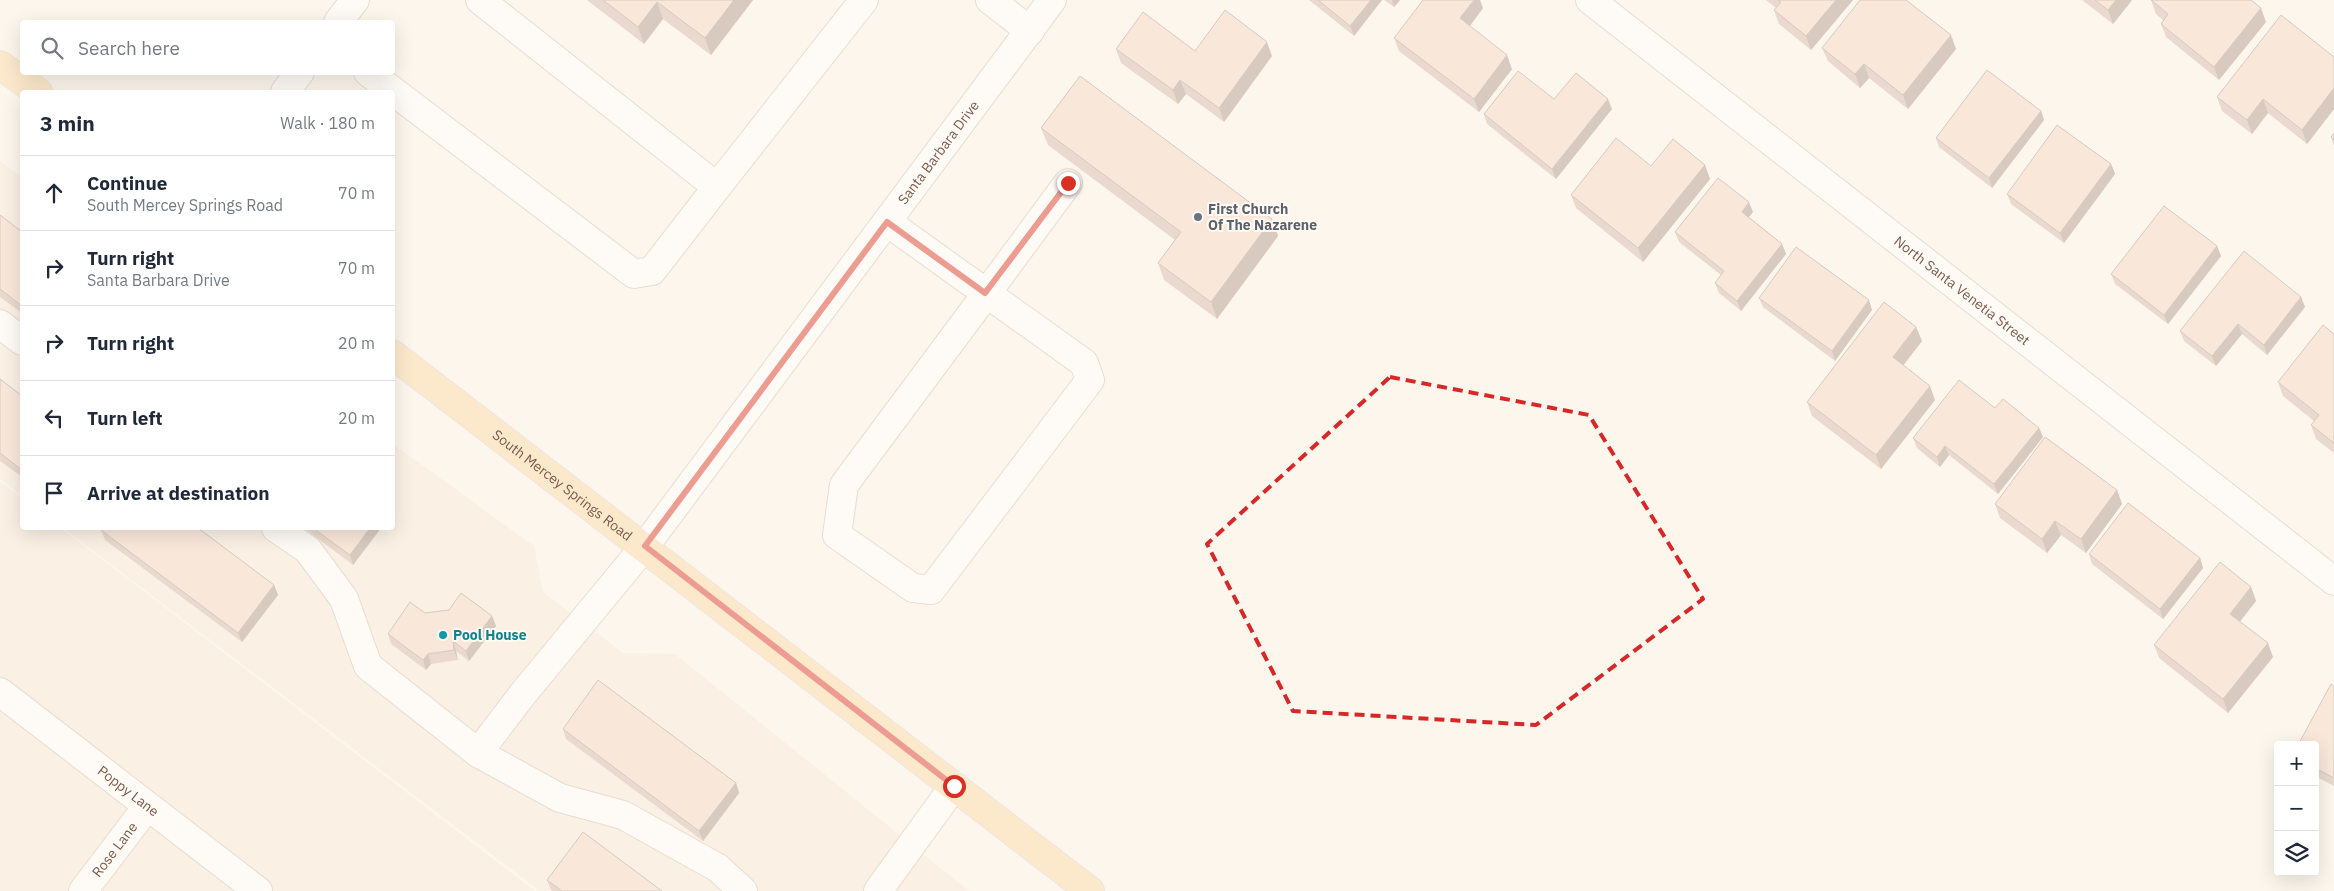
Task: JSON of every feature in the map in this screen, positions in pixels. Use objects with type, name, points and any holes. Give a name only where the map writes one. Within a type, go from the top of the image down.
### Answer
[{"type":"main road","points":[[0,65],[35,90]]},
{"type":"main road","name":"South Mercey Springs Road","points":[[395,356],[645,546],[1090,891]]},
{"type":"street","points":[[340,20],[355,0]]},
{"type":"street","points":[[480,0],[718,187]]},
{"type":"street","points":[[395,93],[634,274],[652,271],[864,0]]},
{"type":"street","points":[[990,0],[1030,30]]},
{"type":"street","name":"Santa Barbara Drive","points":[[478,753],[522,695],[645,546],[1052,0]]},
{"type":"street","name":"North Santa Venetia Street","points":[[1590,0],[2334,582]]},
{"type":"street","points":[[286,90],[298,75]]},
{"type":"street","points":[[372,75],[392,90]]},
{"type":"street","points":[[887,222],[985,293],[1084,364],[1090,380],[931,590],[913,588],[838,536],[844,485],[985,293],[1068,183]]},
{"type":"street","points":[[0,324],[20,339]]},
{"type":"street","points":[[279,530],[308,550],[344,599],[368,666],[478,753],[560,798],[623,815],[718,868],[744,891]]},
{"type":"street","name":"Poppy Lane","points":[[0,692],[258,891]]},
{"type":"street","points":[[878,891],[954,786]]},
{"type":"street","name":"Rose Lane","points":[[83,891],[147,807]]},
{"type":"highlighted area","points":[[1390,377],[1589,415],[1703,599],[1536,725],[1293,711],[1207,544]]},
{"type":"shaded area","points":[[0,161],[20,176],[20,494],[0,479]]},
{"type":"shaded area","points":[[395,445],[534,546],[543,592],[623,653],[675,654],[969,891],[540,891],[66,530],[395,530]]},
{"type":"shaded area","points":[[0,481],[20,496],[20,530],[64,530],[535,891],[0,891]]},
{"type":"building","points":[[603,0],[734,0],[705,38],[657,2],[638,27]]},
{"type":"building","points":[[1318,0],[1371,0],[1350,26]]},
{"type":"building","points":[[1423,0],[1474,0],[1460,18],[1507,55],[1474,99],[1394,38]]},
{"type":"building","points":[[1778,0],[1836,0],[1806,36],[1774,10],[1781,2]]},
{"type":"building","points":[[1860,0],[1906,0],[1951,35],[1903,95],[1864,64],[1855,74],[1822,48]]},
{"type":"building","points":[[2095,0],[2116,0],[2108,10]]},
{"type":"building","points":[[2151,0],[2251,0],[2261,8],[2214,67],[2161,24],[2168,14]]},
{"type":"building","points":[[1225,10],[1267,42],[1219,108],[1180,80],[1173,90],[1116,49],[1143,12],[1195,51]]},
{"type":"building","points":[[2281,15],[2334,57],[2334,88],[2302,130],[2263,99],[2247,120],[2217,97]]},
{"type":"building","points":[[1987,70],[2041,111],[1989,178],[1936,138]]},
{"type":"building","points":[[1518,71],[1554,99],[1576,73],[1608,99],[1552,169],[1484,114]]},
{"type":"building","name":"First Church Of The Nazarene","points":[[1080,76],[1272,219],[1211,302],[1158,263],[1181,232],[1041,128]]},
{"type":"building","points":[[2057,125],[2111,164],[2060,233],[2007,194]]},
{"type":"building","points":[[1616,138],[1651,166],[1673,139],[1705,165],[1638,248],[1571,195]]},
{"type":"building","points":[[1718,178],[1749,202],[1742,212],[1782,244],[1737,301],[1715,283],[1724,271],[1675,232]]},
{"type":"building","points":[[2164,206],[2217,246],[2164,315],[2111,274]]},
{"type":"building","points":[[0,215],[20,230],[20,304],[0,289]]},
{"type":"building","points":[[1796,247],[1869,300],[1832,351],[1759,298]]},
{"type":"building","points":[[2244,251],[2301,297],[2264,345],[2238,324],[2212,356],[2180,331]]},
{"type":"building","points":[[1884,302],[1916,327],[1893,357],[1930,386],[1876,455],[1807,402]]},
{"type":"building","points":[[2323,325],[2334,334],[2334,443],[2311,425],[2319,415],[2278,382]]},
{"type":"building","points":[[0,379],[20,394],[20,468],[0,453]]},
{"type":"building","points":[[1959,380],[1995,408],[2003,399],[2039,428],[1994,484],[1945,446],[1937,457],[1913,438]]},
{"type":"building","points":[[2045,437],[2117,490],[2081,539],[2055,521],[2042,539],[1995,504]]},
{"type":"building","points":[[2128,503],[2200,558],[2160,609],[2089,554]]},
{"type":"building","points":[[101,530],[201,530],[274,585],[238,633]]},
{"type":"building","points":[[316,530],[369,530],[350,555]]},
{"type":"building","points":[[2220,562],[2251,587],[2230,614],[2268,643],[2223,699],[2154,645]]},
{"type":"building","name":"Pool House","points":[[461,593],[492,616],[466,651],[453,641],[454,650],[428,654],[423,660],[388,634],[410,602],[425,613],[449,610]]},
{"type":"building","points":[[598,680],[736,783],[699,831],[563,729]]},
{"type":"building","points":[[2331,684],[2334,686],[2334,778],[2319,770],[2319,741],[2300,741]]},
{"type":"building","points":[[583,832],[662,891],[562,891],[547,880]]},
{"type":"place","name":"First Church Of The Nazarene","points":[[1198,217]]},
{"type":"place","name":"Pool House","points":[[443,635]]},
{"type":"route","points":[[954,786],[645,546],[887,222],[985,293],[1068,183]]}]
